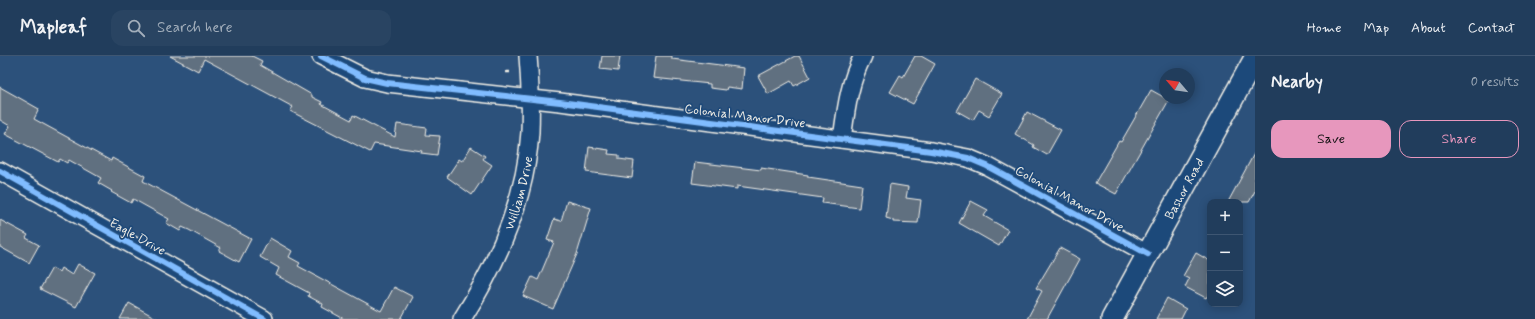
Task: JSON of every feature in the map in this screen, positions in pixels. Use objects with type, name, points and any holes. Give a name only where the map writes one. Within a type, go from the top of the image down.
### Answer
[{"type":"street","name":"Colonial Manor Drive","points":[[321,56],[365,78],[387,82],[931,150],[968,158],[1005,175],[1148,254]]},
{"type":"street","name":"William Drive","points":[[462,319],[495,261],[513,215],[524,173],[530,133],[531,99],[528,56]]},
{"type":"street","points":[[842,139],[847,102],[852,82],[863,56]]},
{"type":"street","name":"Bashor Road","points":[[1112,319],[1255,58]]},
{"type":"street","name":"Eagle Drive","points":[[0,171],[264,319]]},
{"type":"building","points":[[170,56],[252,56],[262,61],[260,65],[312,95],[312,97],[322,102],[321,104],[351,120],[353,115],[395,137],[397,124],[427,128],[426,135],[440,136],[437,155],[421,153],[422,151],[374,144],[370,152],[290,111],[293,107],[204,59],[198,71]]},
{"type":"building","points":[[602,56],[620,56],[618,71],[600,69]]},
{"type":"building","points":[[656,56],[672,56],[672,59],[744,68],[742,89],[727,87],[726,90],[710,88],[710,84],[653,78]]},
{"type":"building","points":[[795,56],[799,56],[810,77],[794,86],[791,81],[768,94],[758,76]]},
{"type":"building","points":[[915,56],[921,56],[935,64],[913,104],[890,92],[900,75],[903,77]]},
{"type":"building","points":[[975,79],[1002,94],[989,116],[979,110],[973,120],[957,111]]},
{"type":"building","points":[[0,87],[39,109],[34,119],[111,161],[112,158],[145,176],[143,181],[251,239],[239,262],[219,251],[221,248],[189,230],[182,227],[180,231],[166,223],[169,219],[133,199],[131,203],[111,192],[112,191],[98,183],[101,178],[69,160],[67,163],[60,159],[58,162],[5,134],[10,126],[0,120]]},
{"type":"building","points":[[1151,90],[1159,94],[1159,104],[1167,104],[1116,194],[1095,183],[1119,141],[1121,142]]},
{"type":"building","points":[[1027,112],[1061,130],[1047,155],[1033,147],[1034,145],[1015,134]]},
{"type":"building","points":[[471,147],[485,156],[483,159],[492,165],[472,195],[447,177],[459,159],[462,161]]},
{"type":"building","points":[[589,147],[609,150],[608,154],[619,155],[619,159],[634,161],[632,178],[586,172]]},
{"type":"building","points":[[1255,152],[1255,191],[1249,202],[1243,202],[1243,199],[1230,199]]},
{"type":"building","points":[[695,162],[761,170],[761,168],[862,185],[859,208],[822,203],[823,198],[737,186],[737,189],[692,183]]},
{"type":"building","points":[[890,184],[908,187],[906,198],[921,200],[918,223],[893,222],[893,220],[886,218]]},
{"type":"building","points":[[567,201],[591,208],[577,254],[553,309],[523,296],[532,277],[538,280],[554,242],[547,240],[554,219],[561,221]]},
{"type":"building","points":[[971,201],[988,210],[984,216],[1008,230],[999,246],[959,223]]},
{"type":"building","points":[[0,220],[28,235],[26,238],[39,245],[29,263],[0,247]]},
{"type":"building","points":[[270,238],[292,251],[289,257],[300,263],[298,266],[381,311],[394,287],[413,297],[401,319],[344,319],[322,307],[323,304],[308,296],[309,293],[276,275],[279,268],[260,257]]},
{"type":"building","points":[[1060,248],[1080,259],[1047,319],[1027,319],[1042,291],[1036,288]]},
{"type":"building","points":[[1196,253],[1207,259],[1206,298],[1185,287],[1189,279],[1183,276]]},
{"type":"building","points":[[78,264],[95,273],[76,307],[40,289],[52,268],[59,272],[61,268],[72,275]]},
{"type":"building","points":[[1167,298],[1186,309],[1181,319],[1156,319]]},
{"type":"building","points":[[129,303],[158,319],[120,319]]},
{"type":"cycle path","points":[[321,56],[365,78],[387,83],[560,102],[931,151],[968,158],[987,166],[1148,254]]},
{"type":"cycle path","points":[[0,171],[264,319]]}]
